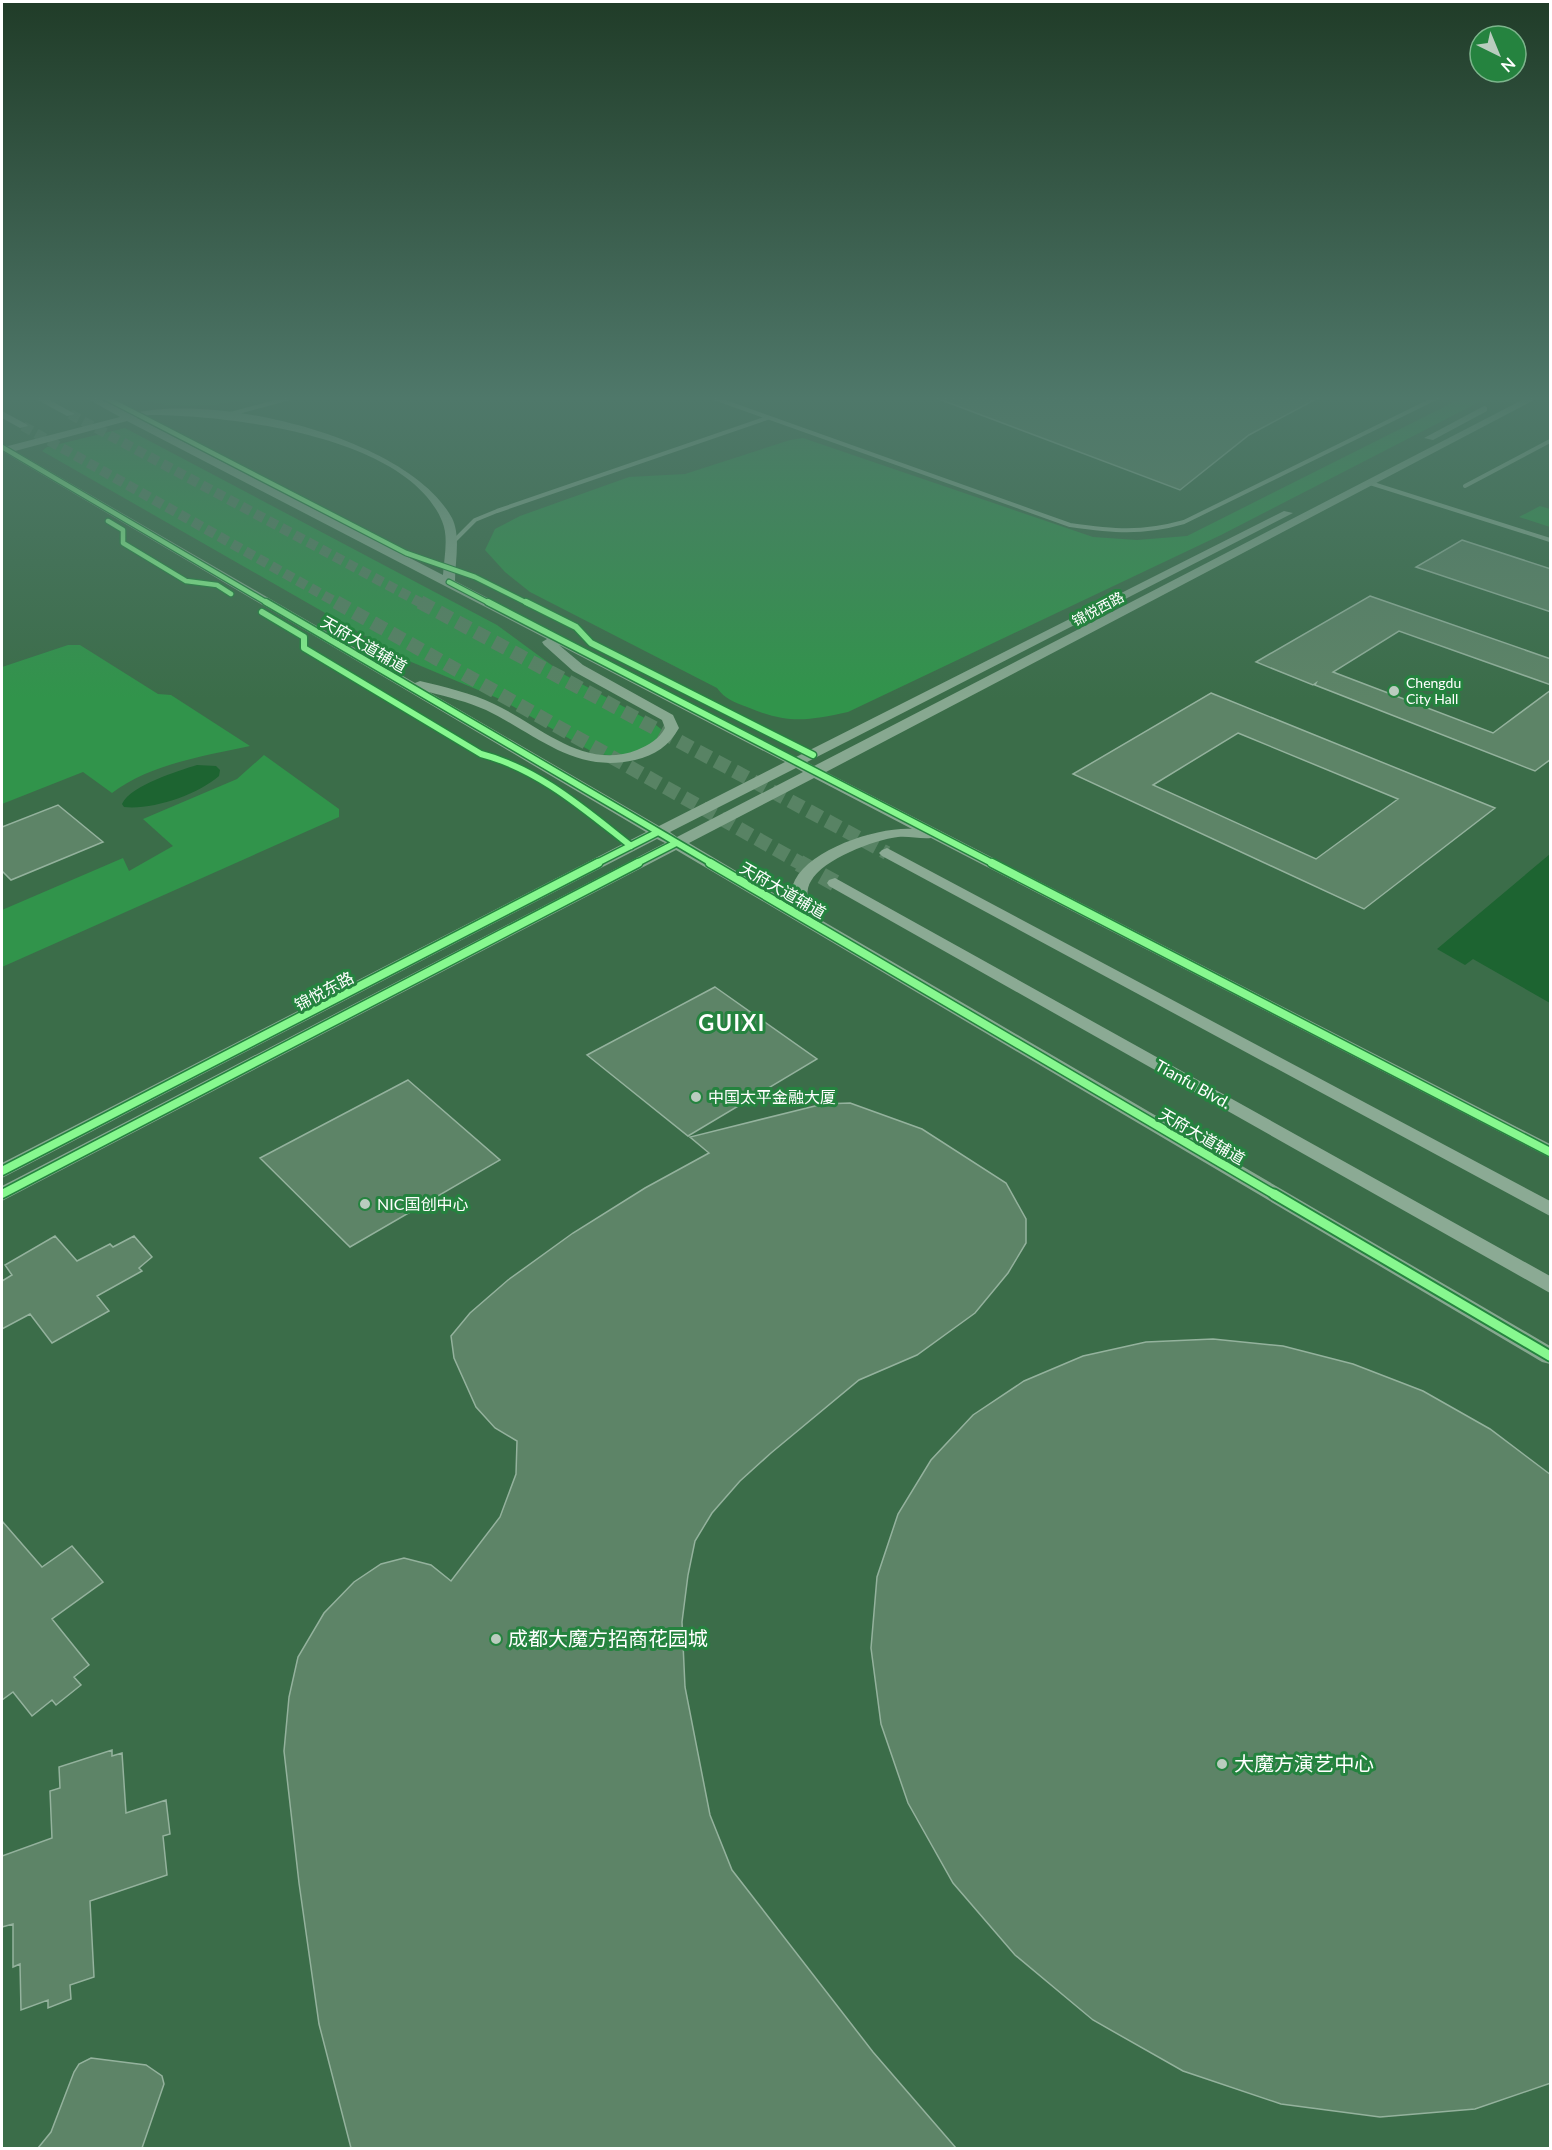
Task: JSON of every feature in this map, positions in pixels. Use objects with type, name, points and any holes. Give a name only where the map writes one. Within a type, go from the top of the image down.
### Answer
[{"type":"main road","points":[[887,853],[1551,1209]]},
{"type":"main road","name":"Tianfu Blvd.","points":[[835,883],[1551,1285]]},
{"type":"street","name":"天府大道辅道","points":[[88,498],[1551,1356]]},
{"type":"street","points":[[287,498],[1551,1152]]},
{"type":"street","points":[[435,498],[448,521],[449,582]]},
{"type":"street","points":[[449,546],[476,520],[531,498]]},
{"type":"street","points":[[998,498],[1070,525],[1122,532],[1159,529],[1184,522],[1232,498]]},
{"type":"street","name":"锦悦西路","points":[[658,832],[1311,498]]},
{"type":"street","name":"锦悦西路","points":[[676,843],[1341,498]]},
{"type":"street","points":[[1419,498],[1551,540]]},
{"type":"street","points":[[390,675],[489,707],[562,748],[585,757],[605,761],[630,758],[665,742],[672,728],[668,718],[578,668],[525,622]]},
{"type":"street","name":"锦悦东路","points":[[2,1172],[658,832]]},
{"type":"street","points":[[801,916],[800,897],[803,880],[821,862],[872,838],[898,833],[937,835]]},
{"type":"street","name":"锦悦东路","points":[[2,1194],[676,843]]},
{"type":"shaded area","points":[[125,498],[258,498],[497,625],[565,675],[652,722],[661,729],[660,739],[649,749],[620,756],[596,754],[502,700],[409,661]]},
{"type":"shaded area","points":[[569,498],[980,498],[1093,537],[1137,540],[1187,536],[1262,498],[1292,498],[1221,535],[848,712],[809,719],[774,716],[734,702],[717,688],[530,592],[505,572],[485,550],[495,529],[520,516]]},
{"type":"shaded area","points":[[1540,506],[1550,509],[1550,527],[1519,517]]},
{"type":"shaded area","points":[[68,645],[80,645],[158,694],[171,695],[250,746],[160,768],[127,783],[112,793],[83,772],[2,804],[2,667]]},
{"type":"shaded area","points":[[264,755],[339,809],[339,817],[2,967],[2,910],[123,858],[129,871],[173,846],[143,819],[237,779]]},
{"type":"shaded area","points":[[197,765],[216,766],[220,770],[219,776],[187,795],[161,804],[124,807],[122,804],[127,797],[145,785]]},
{"type":"shaded area","points":[[1550,854],[1550,1003],[1473,959],[1465,965],[1437,949]]},
{"type":"building","points":[[1462,540],[1551,569],[1551,612],[1416,567]]},
{"type":"building","points":[[1370,596],[1551,659],[1551,685],[1399,631],[1333,672],[1493,733],[1551,690],[1551,759],[1535,771],[1315,685],[1316,683],[1313,685],[1256,662]]},
{"type":"building","points":[[1211,693],[1495,808],[1364,909],[1073,774]],"holes":[[[1238,733],[1398,799],[1316,859],[1153,785]]]},
{"type":"building","points":[[58,805],[103,842],[11,880],[2,871],[2,827]]},
{"type":"building","name":"中国太平金融大厦","points":[[715,987],[817,1059],[688,1136],[587,1055]]},
{"type":"building","name":"NIC国创中心","points":[[408,1080],[500,1160],[350,1247],[260,1158]]},
{"type":"building","name":"成都大魔方招商花园城","points":[[850,1103],[922,1129],[1006,1183],[1026,1219],[1026,1243],[1008,1273],[975,1313],[917,1355],[859,1380],[740,1481],[712,1513],[695,1541],[688,1575],[682,1622],[685,1687],[710,1815],[732,1870],[873,2052],[956,2148],[351,2148],[319,2024],[299,1883],[284,1751],[289,1697],[298,1657],[324,1613],[354,1582],[381,1564],[404,1558],[431,1565],[451,1581],[500,1517],[516,1474],[517,1441],[495,1428],[476,1407],[454,1358],[451,1336],[470,1313],[508,1280],[573,1233],[645,1188],[709,1153],[690,1137],[823,1104]]},
{"type":"building","points":[[55,1236],[77,1261],[110,1244],[113,1247],[134,1236],[152,1257],[139,1268],[142,1271],[97,1296],[109,1311],[52,1343],[30,1314],[2,1329],[2,1281],[12,1275],[5,1265]]},
{"type":"building","name":"大魔方演艺中心","points":[[1213,1339],[1283,1346],[1353,1364],[1423,1391],[1490,1429],[1551,1475],[1551,2083],[1475,2109],[1380,2117],[1281,2104],[1183,2071],[1093,2020],[1015,1955],[953,1883],[908,1803],[881,1724],[871,1648],[877,1577],[898,1514],[931,1460],[973,1415],[1024,1381],[1083,1356],[1146,1342]]},
{"type":"building","points":[[2,1521],[42,1567],[72,1546],[103,1582],[52,1619],[89,1665],[74,1677],[81,1685],[56,1705],[52,1700],[32,1716],[13,1692],[2,1700]]},
{"type":"building","points":[[112,1750],[112,1756],[122,1753],[126,1813],[166,1800],[170,1834],[163,1836],[167,1875],[90,1901],[94,1977],[70,1985],[71,1999],[48,2008],[48,2000],[21,2010],[20,1964],[13,1967],[13,1924],[2,1927],[2,1856],[52,1838],[50,1791],[60,1788],[59,1767]]},
{"type":"building","points":[[91,2058],[146,2065],[162,2076],[164,2084],[142,2148],[38,2148],[51,2132],[74,2072],[79,2064]]},
{"type":"tunnel","points":[[151,498],[339,604]]},
{"type":"tunnel","points":[[227,498],[423,604]]},
{"type":"tunnel","points":[[336,602],[802,864]]},
{"type":"tunnel","points":[[420,602],[887,853]]},
{"type":"tunnel","points":[[799,863],[835,883]]},
{"type":"cycle path","points":[[89,498],[1550,1356]]},
{"type":"cycle path","points":[[300,498],[406,553],[475,577],[576,627],[591,643],[813,755]]},
{"type":"cycle path","points":[[108,521],[123,530],[123,543],[186,581],[217,585],[231,594]]},
{"type":"cycle path","points":[[449,582],[1550,1152]]},
{"type":"cycle path","points":[[262,612],[304,637],[304,648],[481,754],[500,759],[539,778],[631,846]]},
{"type":"cycle path","points":[[2,1171],[658,832]]},
{"type":"cycle path","points":[[2,1194],[676,843]]},
{"type":"place","name":"Chengdu City Hall","points":[[1394,691]]},
{"type":"place","name":"中国太平金融大厦","points":[[696,1097]]},
{"type":"place","name":"NIC国创中心","points":[[365,1204]]},
{"type":"place","name":"成都大魔方招商花园城","points":[[496,1639]]},
{"type":"place","name":"大魔方演艺中心","points":[[1222,1764]]},
{"type":"district","name":"GUIXI","points":[[732,1023]]}]
